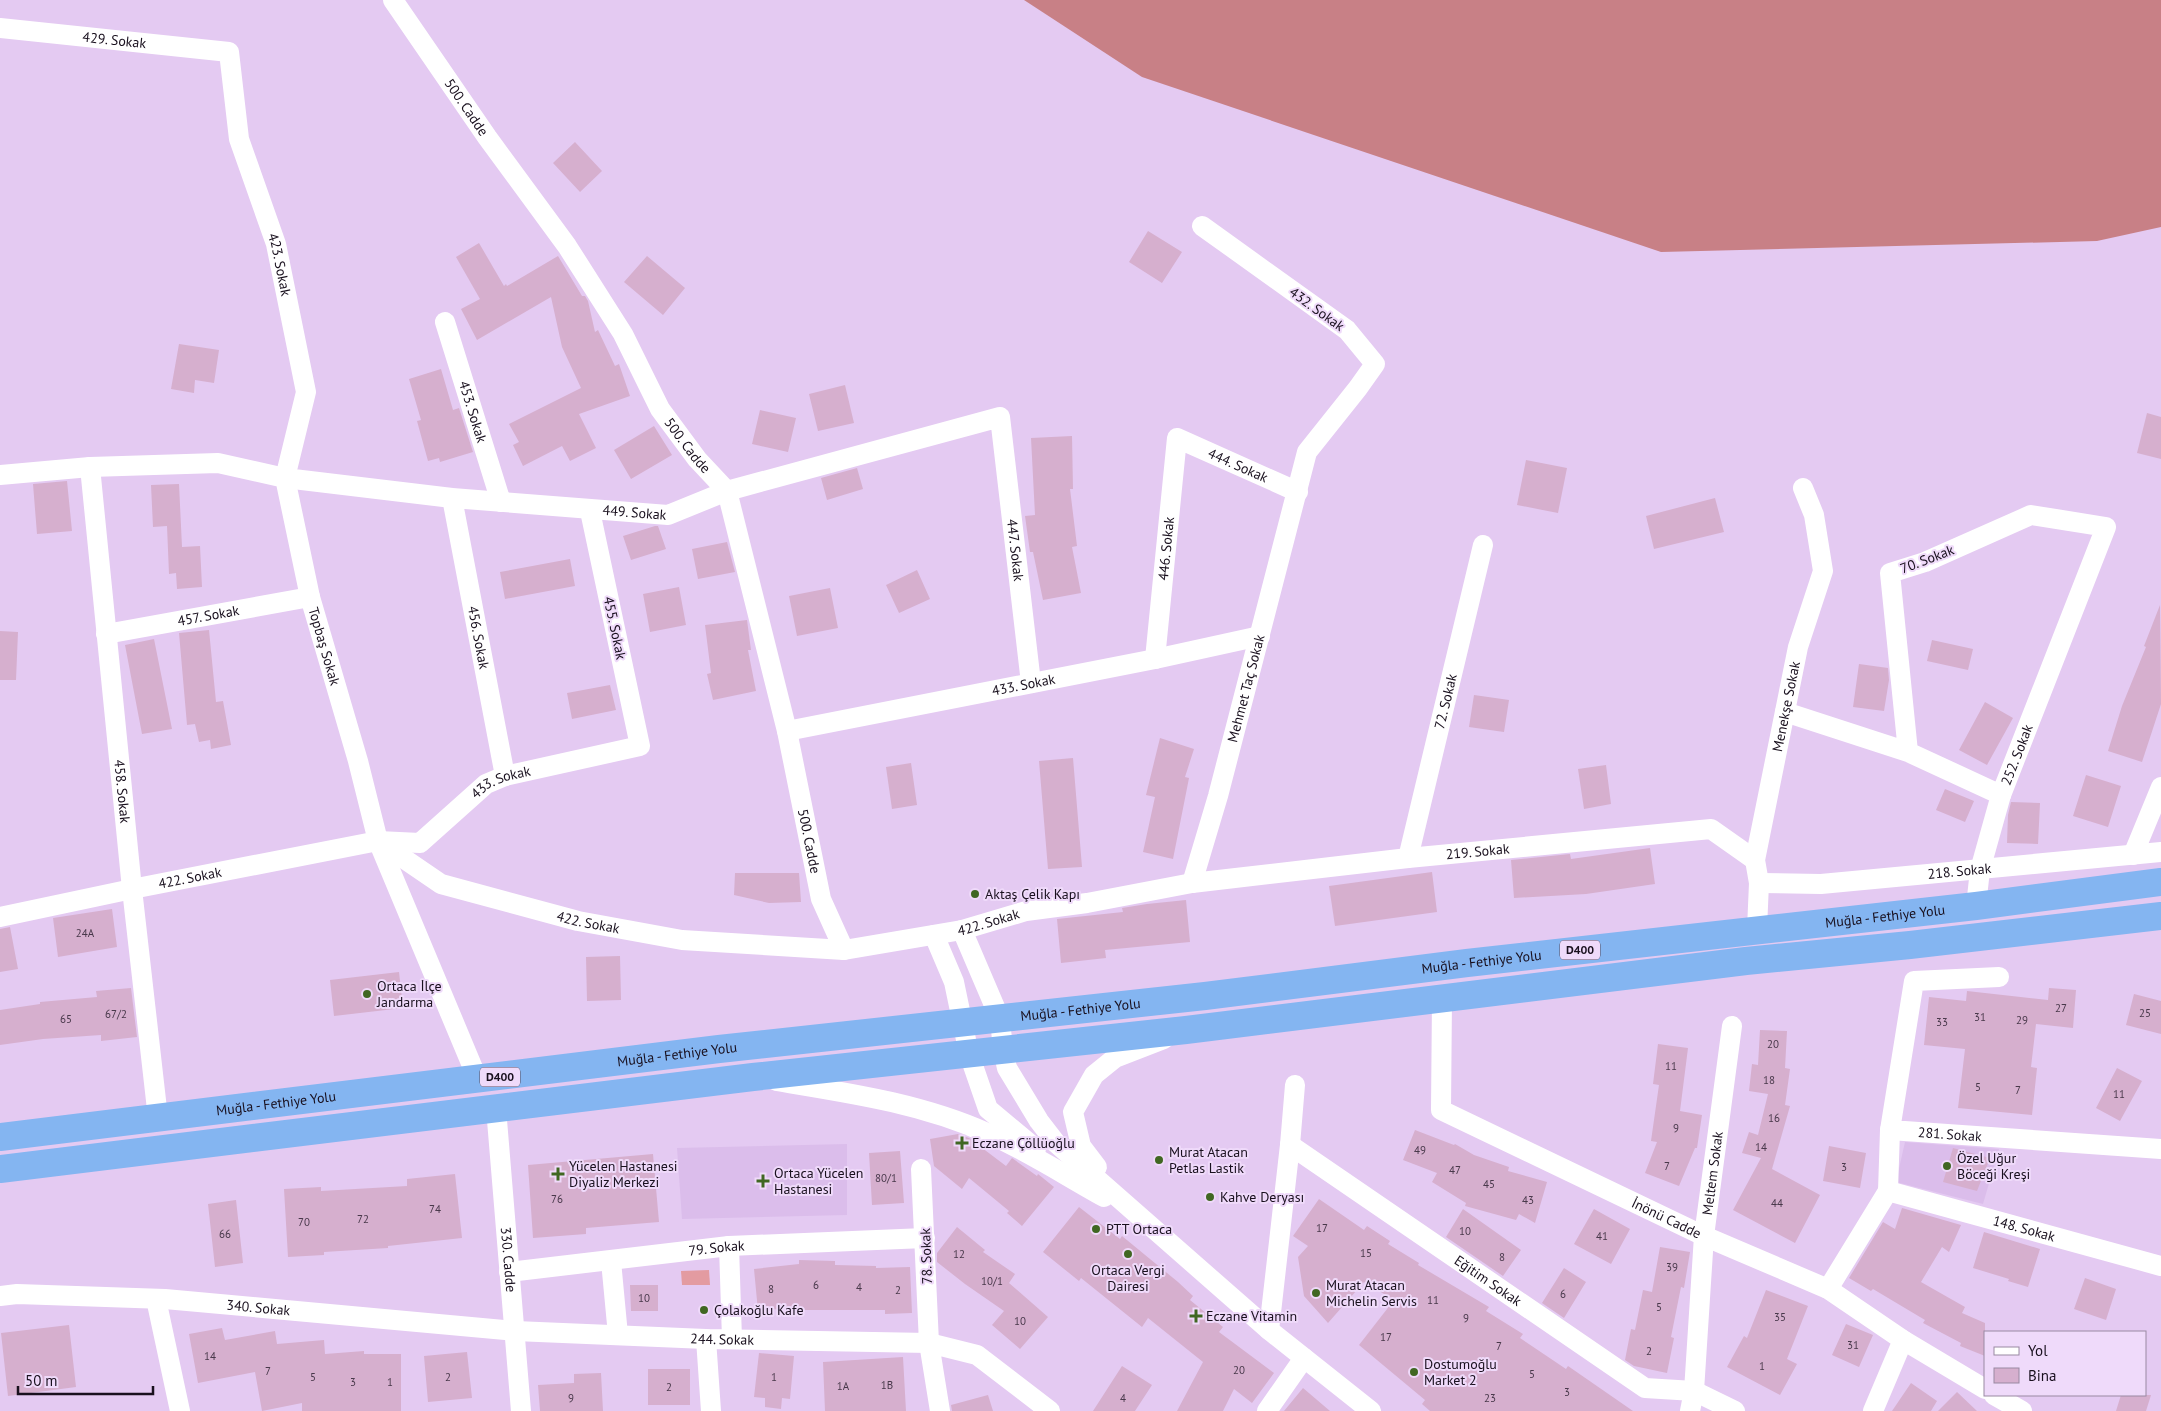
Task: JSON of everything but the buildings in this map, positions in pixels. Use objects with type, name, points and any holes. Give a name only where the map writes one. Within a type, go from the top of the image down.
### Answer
[{"type":"highway","name":"Muğla - Fethiye Yolu","points":[[0,1136],[478,1080],[720,1049],[1205,996],[1757,929],[1976,906],[2161,882]]},
{"type":"highway","name":"D400","points":[[0,1169],[752,1077],[1186,1030],[1746,961],[1910,945],[2161,916]]},
{"type":"street","name":"500. Cadde","points":[[393,0],[487,137],[567,246],[623,334],[660,409],[697,459],[727,491],[787,731],[821,899],[844,950]]},
{"type":"street","name":"429. Sokak","points":[[0,28],[229,52]]},
{"type":"street","name":"423. Sokak","points":[[229,52],[239,139],[276,244],[306,392],[285,478]]},
{"type":"street","name":"432. Sokak","points":[[1202,226],[1347,330],[1374,364],[1358,388],[1307,452],[1298,492]]},
{"type":"street","name":"453. Sokak","points":[[445,322],[501,502]]},
{"type":"street","name":"449. Sokak","points":[[285,478],[452,498],[668,515],[727,491],[1000,417]]},
{"type":"street","name":"447. Sokak","points":[[1000,417],[1031,683]]},
{"type":"street","name":"444. Sokak","points":[[1177,438],[1298,492]]},
{"type":"street","name":"446. Sokak","points":[[1155,659],[1177,438]]},
{"type":"street","points":[[0,476],[90,467],[218,463],[285,478]]},
{"type":"street","name":"458. Sokak","points":[[90,467],[132,889],[158,1118]]},
{"type":"street","name":"Topbaş Sokak","points":[[285,478],[310,597],[358,761],[378,841],[478,1080]]},
{"type":"street","name":"Menekşe Sokak","points":[[1757,929],[1759,883],[1755,860],[1798,647],[1823,571],[1814,515],[1803,488]]},
{"type":"street","name":"Mehmet Taç Sokak","points":[[1192,883],[1218,796],[1298,492]]},
{"type":"street","name":"456. Sokak","points":[[452,498],[505,776]]},
{"type":"street","name":"455. Sokak","points":[[590,510],[640,746]]},
{"type":"street","name":"70. Sokak","points":[[1908,752],[1890,573],[1925,562],[2031,515],[2106,527]]},
{"type":"street","name":"252. Sokak","points":[[1785,712],[1908,752],[2001,796],[2106,527]]},
{"type":"street","name":"72. Sokak","points":[[1408,858],[1483,545]]},
{"type":"street","name":"457. Sokak","points":[[106,634],[310,597]]},
{"type":"street","name":"433. Sokak","points":[[787,731],[1155,659],[1260,636]]},
{"type":"street","name":"433. Sokak","points":[[378,841],[420,843],[486,784],[505,776],[640,746]]},
{"type":"street","points":[[2133,855],[2161,787]]},
{"type":"street","points":[[1976,906],[1980,870],[2001,796]]},
{"type":"street","name":"219. Sokak","points":[[1192,883],[1408,858],[1711,830],[1755,860]]},
{"type":"street","name":"422. Sokak","points":[[0,917],[378,841],[441,884],[578,921],[682,940],[844,950],[962,930],[1026,911],[1087,903],[1192,883]]},
{"type":"street","name":"218. Sokak","points":[[1759,883],[1821,884],[2161,852]]},
{"type":"street","points":[[962,930],[1000,1019],[1007,1068],[1039,1122],[1050,1136],[1133,1212],[1269,1330],[1371,1411]]},
{"type":"street","points":[[934,935],[954,982],[969,1054],[988,1109],[1063,1174]]},
{"type":"street","points":[[1828,1289],[1888,1191],[1890,1130],[1914,981],[1999,977]]},
{"type":"street","name":"İnönü Cadde","points":[[1442,998],[1441,1110],[1704,1236],[1828,1289],[1903,1340],[1984,1388]]},
{"type":"street","name":"Meltem Sokak","points":[[1690,1411],[1694,1391],[1704,1236],[1732,1026]]},
{"type":"street","points":[[1133,1212],[1080,1146],[1073,1112],[1094,1075],[1115,1058],[1186,1030]]},
{"type":"street","points":[[752,1077],[885,1100],[927,1111],[987,1133],[1133,1212]]},
{"type":"street","points":[[1269,1330],[1295,1085]]},
{"type":"street","name":"330. Cadde","points":[[496,1108],[521,1411]]},
{"type":"street","name":"281. Sokak","points":[[1890,1130],[2161,1149]]},
{"type":"street","name":"Eğitim Sokak","points":[[1290,1145],[1645,1388],[1694,1391]]},
{"type":"street","name":"78. Sokak","points":[[921,1169],[929,1343],[940,1411]]},
{"type":"street","name":"148. Sokak","points":[[1888,1191],[2161,1266]]},
{"type":"street","name":"79. Sokak","points":[[510,1272],[729,1246],[925,1238]]},
{"type":"street","points":[[729,1246],[732,1339]]},
{"type":"street","points":[[611,1261],[618,1335]]},
{"type":"street","name":"340. Sokak","points":[[0,1296],[17,1294],[156,1299],[515,1331]]},
{"type":"street","points":[[156,1299],[180,1411]]},
{"type":"street","name":"244. Sokak","points":[[515,1331],[706,1339],[929,1343],[977,1355],[1050,1411]]},
{"type":"street","points":[[706,1339],[711,1411]]},
{"type":"street","points":[[1873,1411],[1903,1340]]},
{"type":"street","points":[[1267,1411],[1304,1358]]},
{"type":"street","points":[[1694,1391],[1736,1411]]},
{"type":"street","points":[[1996,1396],[2022,1411]]},
{"type":"shaded area","points":[[1024,0],[2161,0],[2161,227],[2097,241],[1661,252],[1142,77]]},
{"type":"shaded area","name":"Özel Uğur Böceği Kreşi","points":[[1905,1142],[1999,1149],[1983,1204],[1896,1182]]},
{"type":"shaded area","name":"Ortaca Yücelen Hastanesi","points":[[847,1144],[847,1215],[682,1219],[677,1148]]},
{"type":"shaded area","points":[[709,1270],[710,1285],[682,1285],[681,1271]]},
{"type":"place","name":"Aktaş Çelik Kapı","points":[[975,894]]},
{"type":"place","name":"Ortaca İlçe Jandarma","points":[[367,994]]},
{"type":"place","name":"Eczane Çöllüoğlu","points":[[962,1143]]},
{"type":"place","name":"Murat Atacan Petlas Lastik","points":[[1159,1160]]},
{"type":"place","name":"Özel Uğur Böceği Kreşi","points":[[1947,1166]]},
{"type":"place","name":"Yücelen Hastanesi Diyaliz Merkezi","points":[[558,1174]]},
{"type":"place","name":"Ortaca Yücelen Hastanesi","points":[[763,1181]]},
{"type":"place","name":"Kahve Deryası","points":[[1210,1197]]},
{"type":"place","name":"PTT Ortaca","points":[[1096,1229]]},
{"type":"place","name":"Ortaca Vergi Dairesi","points":[[1128,1254]]},
{"type":"place","name":"Murat Atacan Michelin Servis","points":[[1316,1293]]},
{"type":"place","name":"Çolakoğlu Kafe","points":[[704,1310]]},
{"type":"place","name":"Eczane Vitamin","points":[[1196,1316]]},
{"type":"place","name":"Dostumoğlu Market 2","points":[[1414,1372]]}]
